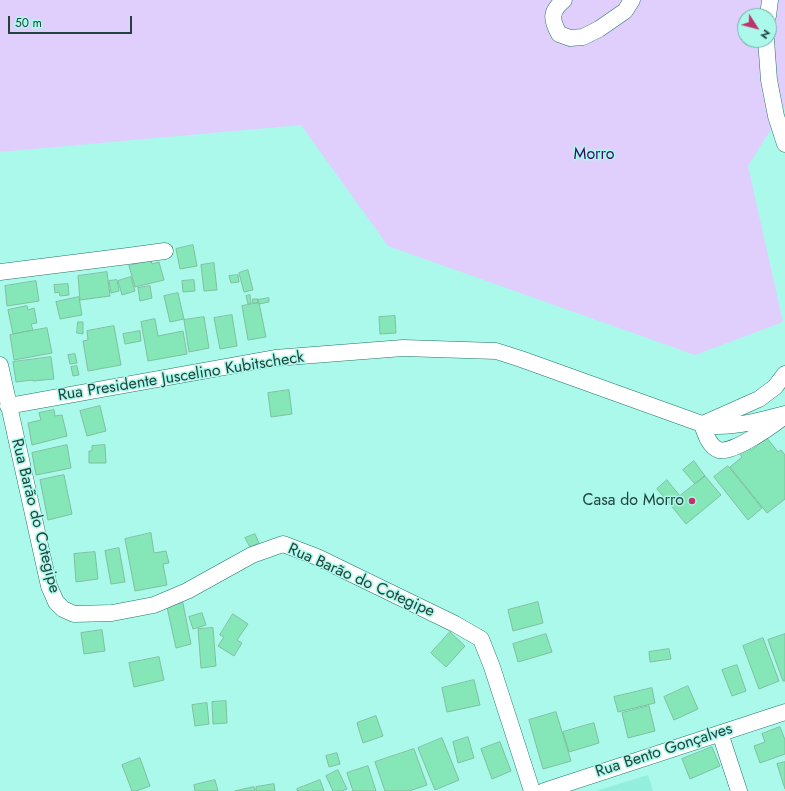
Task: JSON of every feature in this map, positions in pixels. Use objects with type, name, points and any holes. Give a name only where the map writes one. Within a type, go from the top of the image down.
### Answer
[{"type":"street","points":[[564,0],[553,13],[553,24],[559,34],[570,38],[583,36],[599,29],[625,10],[632,0]]},
{"type":"street","points":[[767,48],[769,80],[776,116],[785,144]]},
{"type":"street","points":[[0,272],[165,250]]},
{"type":"street","name":"Rua Presidente Juscelino Kubitscheck","points":[[8,406],[275,358],[403,348],[496,351],[702,424],[716,426],[741,424],[785,414]]},
{"type":"street","name":"Rua Barão do Cotegipe","points":[[0,365],[49,586],[56,602],[63,609],[74,614],[112,613],[154,605],[187,591],[252,555],[282,544],[316,557],[455,624],[481,639],[492,667],[532,791]]},
{"type":"street","points":[[702,424],[759,399],[775,387],[785,374]]},
{"type":"street","name":"Rua Presidente Juscelino Kubitscheck","points":[[702,424],[710,442],[714,447],[719,450],[724,450],[732,449],[760,434],[785,414]]},
{"type":"street","name":"Rua Bento Gonçalves","points":[[544,791],[720,732],[785,712]]},
{"type":"street","points":[[720,732],[738,791]]},
{"type":"shaded area","points":[[648,775],[653,791],[596,791]]},
{"type":"green space","name":"Morro","points":[[0,0],[785,0],[785,107],[748,166],[783,322],[695,355],[388,246],[301,125],[0,152]]},
{"type":"building","points":[[193,245],[197,266],[180,269],[176,249]]},
{"type":"building","points":[[151,260],[152,264],[159,262],[164,280],[135,287],[129,266]]},
{"type":"building","points":[[214,263],[217,290],[204,291],[201,265]]},
{"type":"building","points":[[248,270],[253,290],[244,292],[239,273]]},
{"type":"building","points":[[107,272],[110,296],[80,300],[78,276]]},
{"type":"building","points":[[238,275],[239,282],[231,283],[229,276]]},
{"type":"building","points":[[131,277],[135,291],[122,295],[118,281]]},
{"type":"building","points":[[117,280],[119,291],[111,293],[109,281]]},
{"type":"building","points":[[194,280],[195,291],[183,292],[182,281]]},
{"type":"building","points":[[36,281],[39,301],[7,306],[5,286]]},
{"type":"building","points":[[68,284],[69,295],[60,296],[59,292],[55,293],[54,285]]},
{"type":"building","points":[[150,286],[152,298],[140,301],[138,288]]},
{"type":"building","points":[[178,293],[184,319],[170,322],[164,296]]},
{"type":"building","points":[[250,295],[251,303],[248,304],[246,296]]},
{"type":"building","points":[[79,297],[82,315],[60,319],[56,302]]},
{"type":"building","points":[[269,298],[269,302],[259,304],[258,300]]},
{"type":"building","points":[[253,299],[258,299],[258,303],[253,303]]},
{"type":"building","points":[[259,303],[266,337],[248,340],[242,306]]},
{"type":"building","points":[[27,306],[28,310],[34,308],[37,323],[31,324],[33,330],[13,334],[8,310]]},
{"type":"building","points":[[232,315],[237,346],[220,349],[214,318]]},
{"type":"building","points":[[395,316],[396,333],[380,334],[379,317]]},
{"type":"building","points":[[204,317],[209,348],[189,352],[184,320]]},
{"type":"building","points":[[155,319],[158,336],[183,331],[187,354],[148,361],[141,322]]},
{"type":"building","points":[[78,322],[83,322],[83,334],[77,333]]},
{"type":"building","points":[[114,326],[121,365],[88,371],[83,341],[88,340],[87,331]]},
{"type":"building","points":[[47,328],[52,353],[14,360],[10,335]]},
{"type":"building","points":[[140,331],[141,341],[125,344],[123,334]]},
{"type":"building","points":[[75,354],[77,363],[70,364],[68,355]]},
{"type":"building","points":[[51,357],[54,379],[16,382],[13,362]]},
{"type":"building","points":[[77,366],[79,375],[73,376],[71,367]]},
{"type":"building","points":[[289,390],[292,414],[271,417],[268,393]]},
{"type":"building","points":[[100,406],[106,431],[87,436],[80,411]]},
{"type":"building","points":[[54,410],[55,416],[62,415],[67,436],[32,445],[28,423],[41,420],[39,413]]},
{"type":"building","points":[[767,438],[778,452],[781,450],[785,455],[785,499],[767,513],[730,467],[742,457],[739,453],[748,446],[751,450]]},
{"type":"building","points":[[67,445],[71,468],[36,475],[32,453]]},
{"type":"building","points":[[105,445],[106,463],[89,463],[89,451],[92,451],[92,446]]},
{"type":"building","points":[[694,461],[705,476],[695,484],[683,470]]},
{"type":"building","points":[[728,466],[762,508],[748,520],[714,477]]},
{"type":"building","points":[[64,475],[72,514],[48,520],[40,480]]},
{"type":"building","points":[[705,476],[721,495],[686,524],[670,504]]},
{"type":"building","points":[[667,480],[680,496],[670,504],[657,489]]},
{"type":"building","points":[[151,533],[154,553],[166,551],[169,563],[163,564],[167,585],[135,591],[125,539]]},
{"type":"building","points":[[255,534],[259,543],[250,547],[245,538]]},
{"type":"building","points":[[119,548],[125,582],[111,584],[105,551]]},
{"type":"building","points":[[95,552],[98,579],[76,582],[74,554]]},
{"type":"building","points":[[538,602],[543,623],[513,631],[508,610]]},
{"type":"building","points":[[183,603],[191,644],[176,648],[167,607]]},
{"type":"building","points":[[202,613],[206,625],[193,629],[189,617]]},
{"type":"building","points":[[233,614],[248,624],[237,640],[242,643],[234,656],[218,646],[224,637],[220,635]]},
{"type":"building","points":[[213,628],[216,666],[201,668],[198,629]]},
{"type":"building","points":[[102,630],[105,651],[84,654],[81,633]]},
{"type":"building","points":[[450,632],[465,646],[446,667],[431,653]]},
{"type":"building","points":[[546,634],[552,652],[518,662],[513,644]]},
{"type":"building","points":[[785,634],[785,681],[783,681],[768,640]]},
{"type":"building","points":[[763,638],[779,681],[759,689],[743,646]]},
{"type":"building","points":[[669,649],[671,659],[650,662],[649,652]]},
{"type":"building","points":[[159,657],[164,680],[134,687],[129,663]]},
{"type":"building","points":[[737,665],[746,691],[732,696],[722,670]]},
{"type":"building","points":[[474,680],[480,705],[447,712],[442,688]]},
{"type":"building","points":[[688,686],[698,709],[674,720],[664,697]]},
{"type":"building","points":[[652,688],[655,703],[618,712],[614,697]]},
{"type":"building","points":[[226,701],[227,723],[213,724],[212,702]]},
{"type":"building","points":[[207,703],[209,724],[195,726],[192,705]]},
{"type":"building","points":[[649,706],[655,731],[628,738],[622,713]]},
{"type":"building","points":[[556,712],[571,761],[543,769],[529,720]]},
{"type":"building","points":[[376,716],[383,736],[363,743],[357,723]]},
{"type":"building","points":[[594,723],[599,743],[569,752],[563,732]]},
{"type":"building","points":[[780,727],[785,740],[785,754],[760,763],[754,746],[765,742],[762,734]]},
{"type":"building","points":[[468,737],[474,758],[458,763],[453,742]]},
{"type":"building","points":[[442,738],[459,780],[435,790],[418,748]]},
{"type":"building","points":[[500,742],[511,771],[492,779],[481,749]]},
{"type":"building","points":[[712,747],[720,766],[690,779],[682,759]]},
{"type":"building","points":[[414,749],[427,785],[409,791],[385,791],[375,762]]},
{"type":"building","points":[[337,753],[340,764],[329,767],[326,756]]},
{"type":"building","points":[[140,758],[150,786],[132,791],[122,765]]},
{"type":"building","points":[[785,762],[785,789],[777,764]]},
{"type":"building","points":[[368,766],[376,791],[353,791],[347,773]]},
{"type":"building","points":[[338,770],[347,789],[342,791],[333,791],[326,776]]},
{"type":"building","points":[[215,780],[218,791],[195,791],[194,785]]},
{"type":"building","points":[[320,780],[324,791],[297,791],[297,789]]},
{"type":"building","points":[[274,784],[275,791],[256,791],[256,787]]},
{"type":"building","points":[[254,787],[255,791],[235,791]]},
{"type":"place","name":"Casa do Morro","points":[[692,501]]}]
